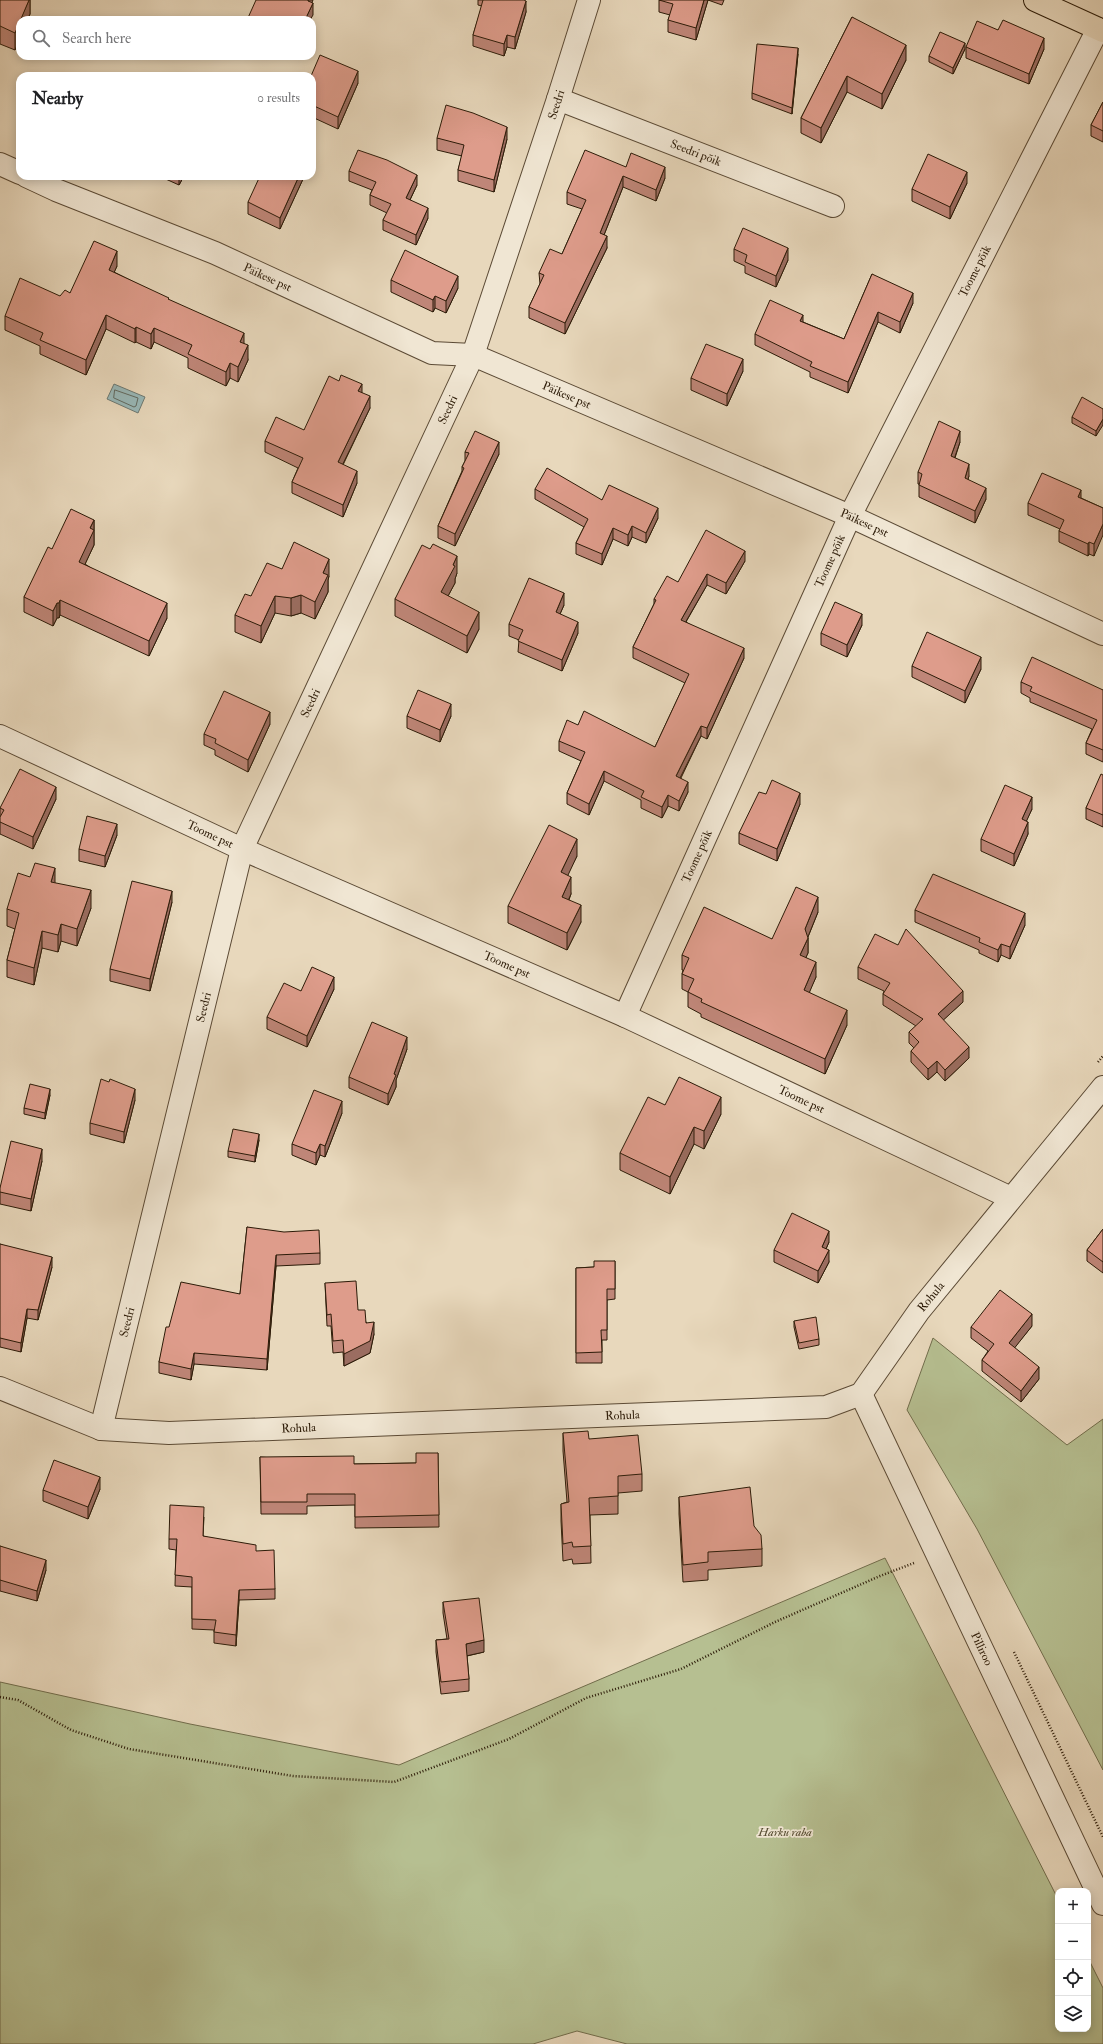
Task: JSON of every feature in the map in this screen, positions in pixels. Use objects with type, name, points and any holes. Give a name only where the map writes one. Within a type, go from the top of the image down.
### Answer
[{"type":"main road","points":[[1034,0],[1101,30]]},
{"type":"street","name":"Seedri","points":[[101,1429],[242,849],[473,354],[558,100],[589,0]]},
{"type":"street","name":"Toome põik","points":[[625,1016],[850,516],[1101,30]]},
{"type":"street","name":"Seedri põik","points":[[558,100],[833,206]]},
{"type":"street","points":[[0,164],[16,171]]},
{"type":"street","name":"Päikese pst","points":[[35,180],[56,190],[215,253],[432,353],[473,354],[850,516],[1103,634]]},
{"type":"street","name":"Toome pst","points":[[0,736],[242,849],[625,1016],[1011,1198]]},
{"type":"street","name":"Rohula","points":[[0,1388],[101,1429],[169,1433],[826,1407],[861,1394],[919,1311],[1103,1087]]},
{"type":"street","name":"Pilliroo","points":[[861,1394],[1103,1904]]},
{"type":"path","points":[[0,1698],[18,1700],[71,1730],[129,1749],[292,1776],[394,1782],[509,1739],[586,1698],[681,1669],[774,1622],[880,1576],[938,1555]]},
{"type":"green space","points":[[933,1338],[1067,1445],[1103,1419],[1103,1770],[977,1529],[907,1410]]},
{"type":"green space","name":"Harku raba","points":[[885,1558],[1055,1893],[1055,2032],[1091,2032],[1091,1964],[1103,1988],[1103,2044],[627,2044],[577,2031],[533,2044],[0,2044],[0,1682],[190,1724],[399,1765]]},
{"type":"water","points":[[114,384],[145,397],[138,413],[107,399]]},
{"type":"building","points":[[0,0],[29,0],[22,16],[16,16],[15,33],[0,26]]},
{"type":"building","points":[[256,0],[308,0],[313,3],[307,16],[249,16]]},
{"type":"building","points":[[483,0],[526,1],[515,37],[507,35],[504,44],[473,35]]},
{"type":"building","points":[[659,0],[704,0],[696,28],[668,20],[673,4]]},
{"type":"building","points":[[852,17],[906,45],[882,94],[847,76],[821,128],[801,118]]},
{"type":"building","points":[[1003,20],[1044,38],[1029,74],[966,47],[977,21],[998,30]]},
{"type":"building","points":[[940,32],[965,43],[953,68],[929,56]]},
{"type":"building","points":[[757,44],[798,48],[792,108],[752,93]]},
{"type":"building","points":[[320,55],[358,71],[338,117],[316,107],[316,72],[313,72]]},
{"type":"building","points":[[1103,102],[1103,131],[1091,125]]},
{"type":"building","points":[[446,105],[473,113],[507,127],[494,180],[458,170],[464,145],[437,138]]},
{"type":"building","points":[[358,150],[387,160],[417,175],[406,198],[428,208],[416,235],[383,220],[391,204],[370,195],[376,182],[349,171]]},
{"type":"building","points":[[585,150],[626,167],[631,153],[665,167],[656,190],[623,176],[600,233],[607,236],[565,323],[529,307],[544,275],[539,273],[550,249],[562,254],[586,200],[567,192]]},
{"type":"building","points":[[928,154],[967,172],[950,207],[912,189]]},
{"type":"building","points":[[258,180],[297,180],[280,218],[248,202]]},
{"type":"building","points":[[743,228],[788,248],[776,276],[745,262],[747,255],[734,249]]},
{"type":"building","points":[[94,241],[117,251],[109,270],[169,298],[168,299],[244,333],[240,342],[248,345],[238,367],[230,363],[226,372],[188,354],[192,345],[154,328],[151,334],[136,327],[135,329],[106,315],[86,360],[40,340],[43,333],[5,316],[20,278],[60,296],[65,290],[70,293]]},
{"type":"building","points":[[405,250],[458,276],[446,301],[435,296],[433,300],[391,280]]},
{"type":"building","points":[[872,274],[913,293],[900,322],[878,312],[848,382],[810,366],[812,362],[755,334],[770,300],[803,315],[800,321],[844,339]]},
{"type":"building","points":[[706,344],[743,359],[727,394],[691,378]]},
{"type":"building","points":[[341,375],[362,384],[358,391],[370,396],[338,462],[357,471],[343,505],[292,482],[303,458],[265,441],[276,417],[304,430],[329,376],[339,381]]},
{"type":"building","points":[[1082,397],[1103,409],[1103,419],[1096,431],[1072,417]]},
{"type":"building","points":[[939,421],[960,431],[951,456],[969,464],[965,478],[986,488],[975,511],[919,485],[922,474],[918,472]]},
{"type":"building","points":[[475,431],[499,442],[455,534],[438,526],[464,468],[462,467],[469,453],[465,452]]},
{"type":"building","points":[[547,468],[602,500],[609,485],[658,508],[646,533],[632,526],[628,535],[613,528],[602,554],[576,543],[588,519],[535,489]]},
{"type":"building","points":[[1042,473],[1081,490],[1078,497],[1103,508],[1103,524],[1094,544],[1089,542],[1088,544],[1059,531],[1064,520],[1028,503]]},
{"type":"building","points":[[71,509],[94,520],[90,528],[94,530],[79,562],[167,603],[149,641],[60,600],[53,611],[24,597],[48,547],[52,549]]},
{"type":"building","points":[[706,530],[745,551],[726,583],[707,574],[681,620],[744,648],[707,728],[701,726],[676,776],[688,782],[679,801],[668,795],[662,807],[641,797],[644,791],[604,771],[589,804],[567,793],[585,752],[559,741],[567,720],[578,725],[584,711],[655,747],[689,674],[633,647],[656,600],[654,599],[667,576],[678,582]]},
{"type":"building","points":[[294,542],[329,559],[323,573],[328,575],[315,602],[301,595],[291,598],[275,596],[261,626],[235,615],[245,594],[251,596],[267,563],[282,569]]},
{"type":"building","points":[[433,544],[457,556],[453,565],[455,566],[441,592],[479,612],[467,636],[395,599],[422,545],[430,549]]},
{"type":"building","points":[[529,578],[564,593],[556,612],[578,622],[562,660],[518,641],[523,630],[509,624]]},
{"type":"building","points":[[835,602],[862,614],[847,645],[821,633]]},
{"type":"building","points":[[927,632],[981,657],[965,691],[912,666]]},
{"type":"building","points":[[1032,657],[1103,690],[1103,750],[1086,743],[1097,720],[1030,691],[1032,687],[1021,682]]},
{"type":"building","points":[[418,690],[451,704],[440,730],[407,716]]},
{"type":"building","points":[[224,691],[270,712],[248,760],[215,743],[216,739],[204,734]]},
{"type":"building","points":[[20,769],[56,787],[33,837],[0,822],[0,817],[4,810],[0,808]]},
{"type":"building","points":[[1101,774],[1103,775],[1103,815],[1086,808]]},
{"type":"building","points":[[772,780],[800,793],[777,849],[739,833],[759,792],[766,794]]},
{"type":"building","points":[[1005,785],[1032,797],[1022,819],[1028,822],[1014,854],[981,839]]},
{"type":"building","points":[[87,816],[117,824],[105,856],[79,849]]},
{"type":"building","points":[[549,825],[577,839],[561,872],[571,877],[562,897],[581,905],[567,933],[508,906]]},
{"type":"building","points":[[35,863],[55,868],[51,882],[91,890],[77,929],[61,924],[58,935],[42,931],[34,968],[7,960],[19,913],[7,909],[18,873],[30,877]]},
{"type":"building","points":[[933,874],[1025,913],[1010,947],[1001,944],[998,950],[979,942],[980,938],[915,910]]},
{"type":"building","points":[[132,881],[172,891],[150,979],[110,969]]},
{"type":"building","points":[[796,887],[818,897],[805,929],[808,938],[800,955],[816,962],[804,990],[847,1010],[825,1059],[701,1002],[702,999],[688,992],[694,979],[682,974],[689,958],[682,955],[704,907],[772,939]]},
{"type":"building","points":[[906,929],[963,991],[938,1014],[969,1047],[945,1070],[937,1061],[928,1069],[911,1051],[919,1042],[909,1032],[923,1019],[883,994],[890,983],[858,967],[875,934],[898,945]]},
{"type":"building","points":[[312,967],[334,977],[307,1036],[267,1017],[284,983],[301,991]]},
{"type":"building","points":[[372,1022],[407,1037],[394,1074],[396,1075],[388,1094],[349,1077]]},
{"type":"building","points":[[679,1077],[721,1097],[704,1131],[694,1127],[670,1177],[620,1153],[648,1097],[665,1105]]},
{"type":"building","points":[[101,1079],[109,1082],[110,1079],[135,1089],[124,1132],[90,1123]]},
{"type":"building","points":[[30,1084],[50,1089],[45,1113],[24,1108]]},
{"type":"building","points":[[314,1090],[342,1101],[325,1146],[320,1144],[316,1153],[292,1144]]},
{"type":"building","points":[[233,1129],[259,1134],[255,1156],[228,1151]]},
{"type":"building","points":[[11,1141],[42,1149],[31,1199],[0,1192]]},
{"type":"building","points":[[792,1213],[829,1231],[822,1247],[829,1250],[818,1271],[774,1250]]},
{"type":"building","points":[[247,1227],[284,1232],[319,1230],[320,1253],[276,1255],[267,1359],[194,1353],[191,1369],[159,1362],[166,1327],[169,1327],[181,1282],[240,1294]]},
{"type":"building","points":[[1103,1229],[1103,1262],[1087,1250]]},
{"type":"building","points":[[0,1244],[52,1257],[38,1310],[27,1309],[21,1343],[0,1338]]},
{"type":"building","points":[[594,1261],[615,1261],[615,1289],[607,1289],[607,1330],[601,1330],[602,1352],[576,1353],[576,1268],[594,1267]]},
{"type":"building","points":[[356,1281],[358,1310],[365,1310],[366,1323],[374,1322],[370,1341],[344,1354],[343,1340],[333,1341],[331,1314],[327,1315],[325,1283]]},
{"type":"building","points":[[1000,1290],[1032,1314],[1009,1343],[1039,1367],[1021,1391],[982,1360],[994,1344],[971,1327]]},
{"type":"building","points":[[816,1317],[819,1339],[799,1343],[794,1321]]},
{"type":"building","points":[[588,1431],[589,1439],[638,1435],[642,1474],[618,1476],[618,1496],[589,1498],[591,1546],[573,1547],[572,1542],[563,1544],[561,1504],[569,1502],[563,1433]]},
{"type":"building","points":[[416,1453],[438,1453],[439,1515],[355,1517],[355,1494],[307,1494],[307,1502],[261,1502],[260,1457],[354,1456],[354,1464],[416,1463]]},
{"type":"building","points":[[54,1460],[100,1477],[88,1507],[43,1490]]},
{"type":"building","points":[[750,1487],[754,1526],[761,1535],[762,1549],[708,1552],[708,1562],[683,1565],[679,1497]]},
{"type":"building","points":[[170,1505],[204,1507],[203,1536],[256,1545],[256,1551],[274,1550],[275,1589],[239,1590],[236,1635],[214,1632],[216,1620],[192,1619],[192,1577],[175,1575],[177,1539],[169,1539]]},
{"type":"building","points":[[0,1546],[46,1560],[37,1591],[0,1580]]},
{"type":"building","points":[[479,1598],[484,1640],[466,1644],[469,1679],[441,1682],[436,1640],[449,1639],[443,1602]]}]
